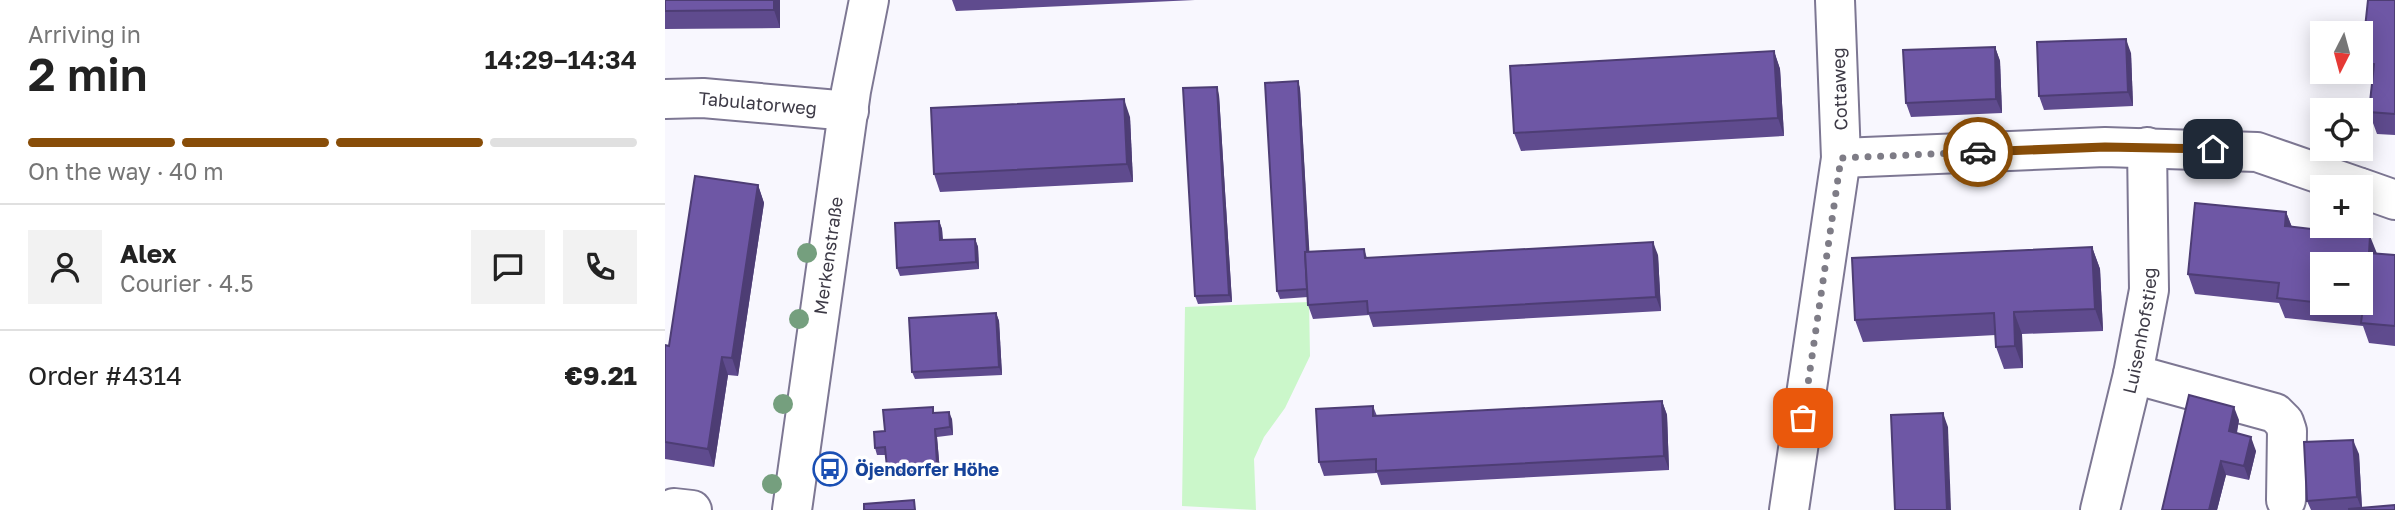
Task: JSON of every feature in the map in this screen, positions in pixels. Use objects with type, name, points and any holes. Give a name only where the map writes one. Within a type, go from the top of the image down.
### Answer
[{"type":"street","name":"Merkenstraße","points":[[792,510],[849,111],[869,0]]},
{"type":"street","name":"Cottaweg","points":[[1789,510],[1841,158],[1835,0]]},
{"type":"street","name":"Tabulatorweg","points":[[665,99],[703,98],[849,111]]},
{"type":"street","points":[[1841,158],[2147,147],[2256,152],[2322,175]]},
{"type":"street","name":"Luisenhofstieg","points":[[2100,510],[2133,374],[2149,290],[2147,147]]},
{"type":"street","points":[[2373,193],[2395,200]]},
{"type":"street","points":[[2133,374],[2275,413],[2284,422],[2287,431],[2286,500]]},
{"type":"green space","points":[[1309,302],[1310,356],[1285,408],[1264,437],[1254,459],[1256,510],[1182,506],[1185,307]]},
{"type":"building","points":[[665,0],[774,0],[774,10],[665,11]]},
{"type":"building","points":[[2368,0],[2395,0],[2395,114],[2373,112],[2373,98],[2370,98],[2374,64],[2373,21],[2366,21]]},
{"type":"building","points":[[2126,39],[2128,92],[2039,96],[2037,42]]},
{"type":"building","points":[[1995,47],[1996,99],[1906,103],[1903,50]]},
{"type":"building","points":[[1774,51],[1778,118],[1514,133],[1510,66]]},
{"type":"building","points":[[1298,81],[1307,289],[1277,291],[1265,83]]},
{"type":"building","points":[[1217,87],[1229,295],[1195,296],[1183,88]]},
{"type":"building","points":[[1124,99],[1127,164],[934,174],[931,108]]},
{"type":"building","points":[[695,176],[758,185],[732,358],[722,357],[708,449],[665,442],[665,345],[669,346]]},
{"type":"building","points":[[2195,203],[2286,212],[2285,226],[2310,229],[2310,238],[2370,238],[2369,252],[2310,252],[2310,302],[2277,298],[2279,283],[2188,274]]},
{"type":"building","points":[[939,221],[940,240],[975,239],[976,262],[897,268],[895,223]]},
{"type":"building","points":[[1653,242],[1656,297],[1368,313],[1367,301],[1308,305],[1305,252],[1364,249],[1365,258]]},
{"type":"building","points":[[2092,247],[2095,309],[2014,312],[2015,346],[1996,347],[1994,313],[1855,320],[1852,258]]},
{"type":"building","points":[[2373,253],[2395,255],[2395,326],[2361,323],[2362,315],[2373,315]]},
{"type":"building","points":[[996,313],[999,367],[912,372],[909,318]]},
{"type":"building","points":[[2189,395],[2234,407],[2229,431],[2251,437],[2244,466],[2221,461],[2209,510],[2162,510]]},
{"type":"building","points":[[1662,401],[1664,456],[1376,471],[1376,459],[1319,462],[1316,409],[1373,406],[1373,416]]},
{"type":"building","points":[[933,407],[933,413],[949,412],[950,427],[935,429],[937,464],[887,468],[885,447],[875,448],[874,432],[885,431],[883,410]]},
{"type":"building","points":[[1943,413],[1947,510],[1895,510],[1891,415]]},
{"type":"building","points":[[2353,440],[2357,497],[2307,501],[2304,442]]},
{"type":"building","points":[[914,500],[915,510],[864,510],[864,504]]},
{"type":"building","points":[[2395,505],[2395,510],[2349,510],[2349,509]]},
{"type":"way so far","points":[[1803,418],[1841,158],[1978,152]]},
{"type":"place","name":"Öjendorfer Höhe","points":[[830,469]]},
{"type":"route","points":[[1978,152],[2105,147],[2213,149]]}]
